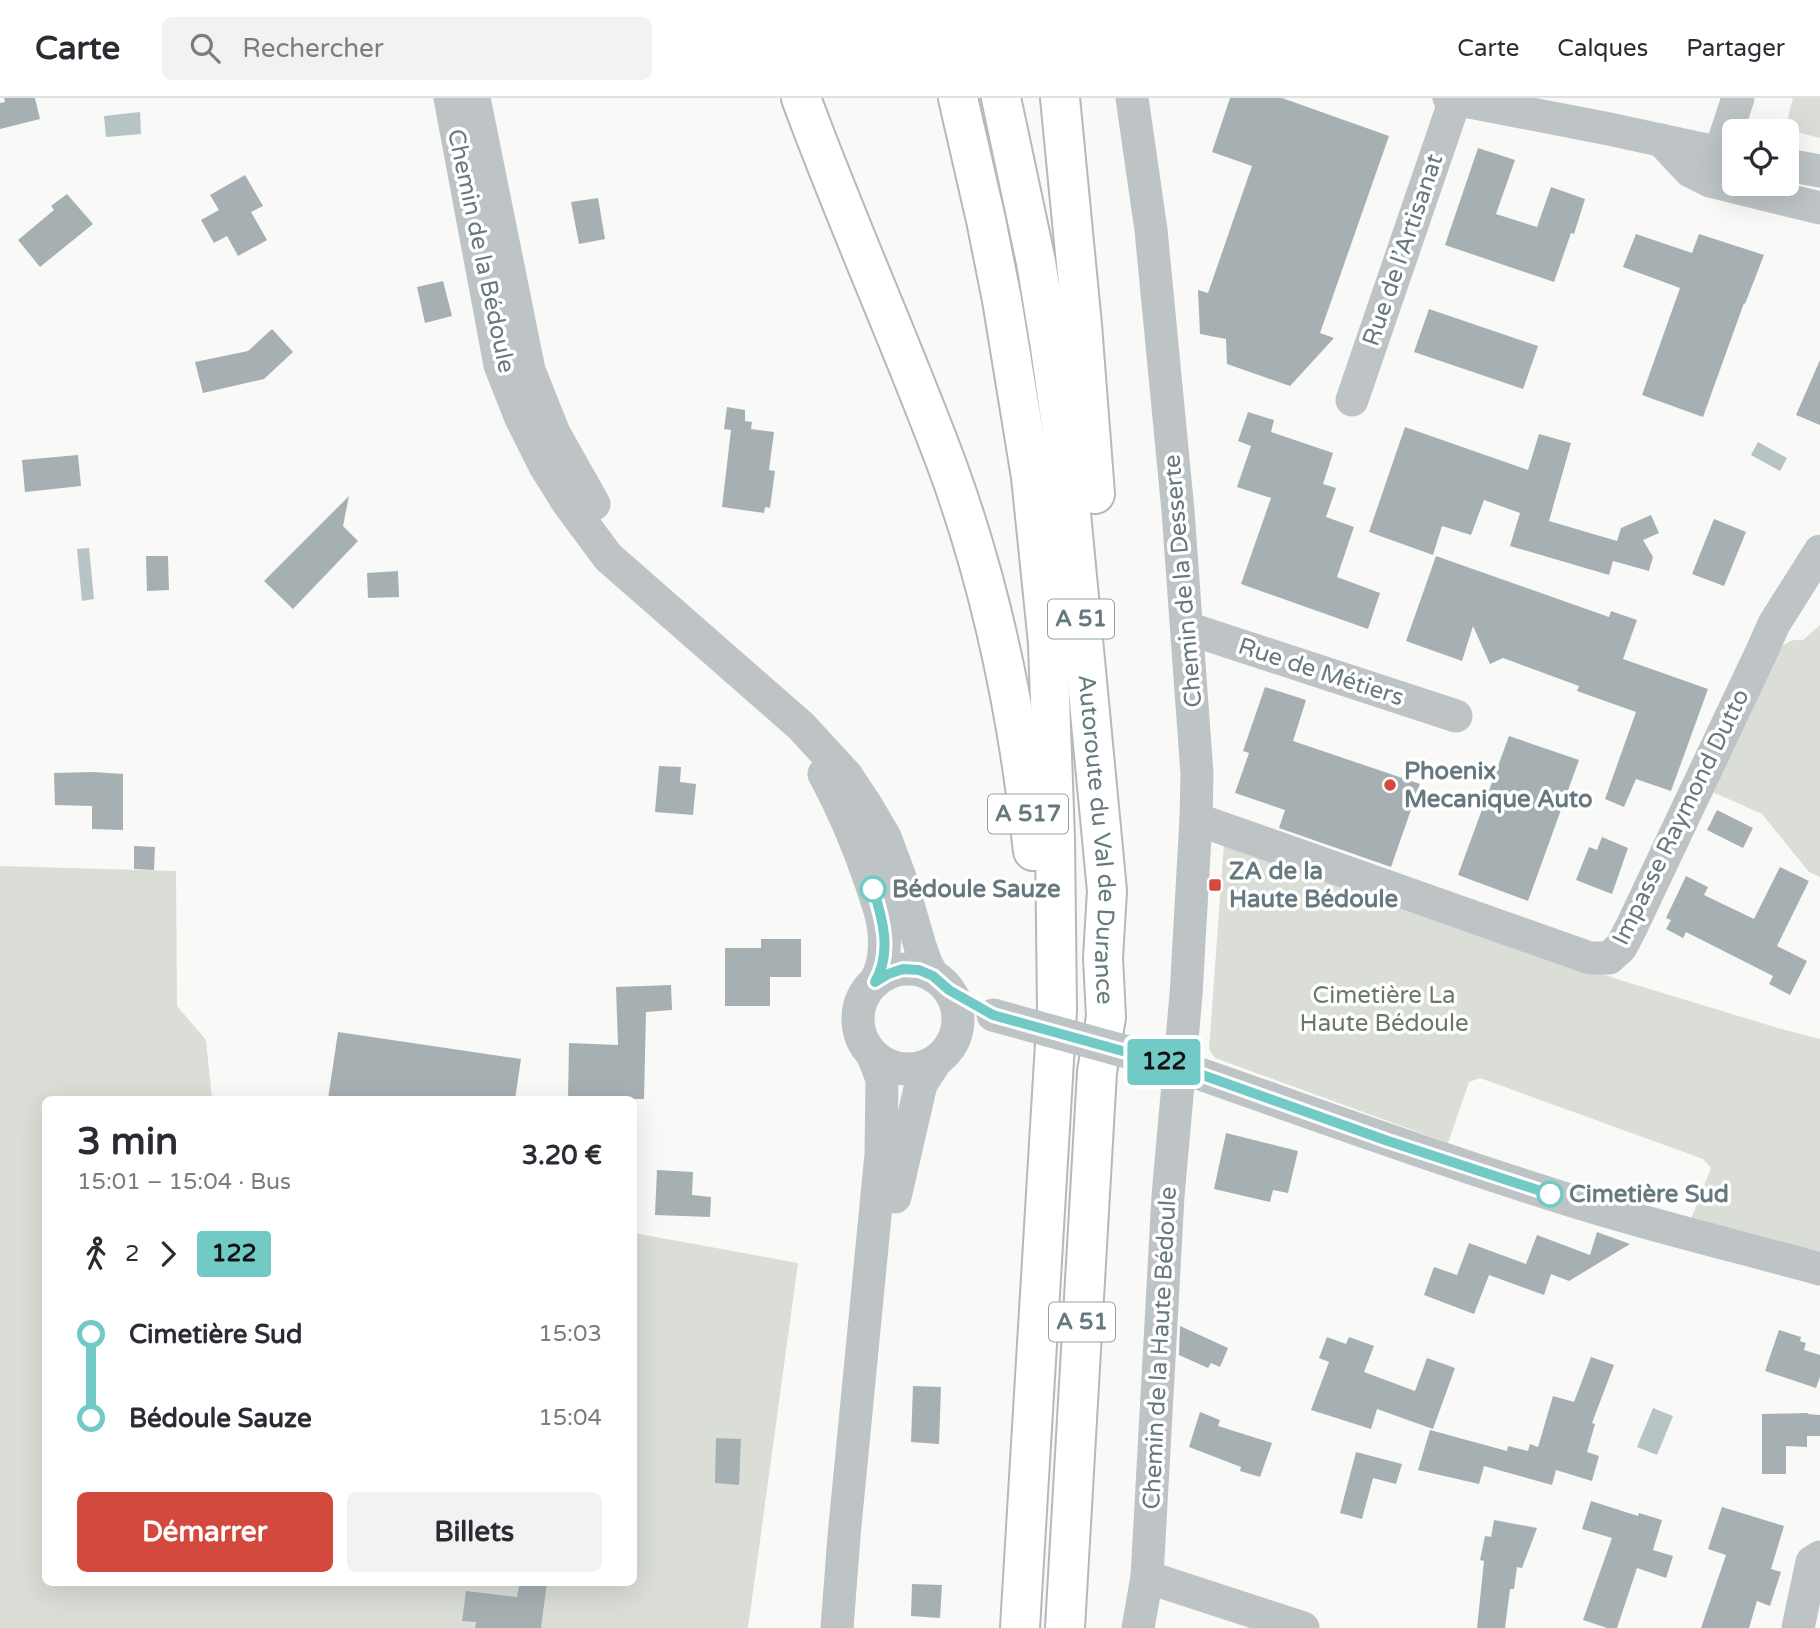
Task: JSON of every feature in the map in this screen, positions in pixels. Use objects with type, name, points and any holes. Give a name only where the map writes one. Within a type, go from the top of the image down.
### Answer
[{"type":"highway","name":"A 517","points":[[801,98],[952,482],[985,586],[1009,690],[1022,768],[1037,894],[1041,1005],[1023,1567]]},
{"type":"highway","name":"Autoroute du Val de Durance","points":[[958,98],[1002,300],[1031,477],[1048,643],[1055,839],[1057,1010],[1020,1628]]},
{"type":"highway","name":"Autoroute du Val de Durance","points":[[1001,98],[1036,262],[1066,461],[1107,891],[1103,958],[1106,1017],[1097,1072],[1065,1628]]},
{"type":"highway","points":[[1060,98],[1082,325],[1111,690],[1107,891]]},
{"type":"street","name":"Chemin de la Bédoule","points":[[450,98],[500,365],[520,416],[545,466],[568,503],[608,557],[780,707],[846,775],[885,837],[926,963],[941,983]]},
{"type":"street","name":"Chemin de la Bédoule","points":[[474,98],[529,370],[554,433],[599,515],[663,604]]},
{"type":"street","name":"Chemin de la Desserte","points":[[1132,98],[1151,230],[1178,512],[1197,774],[1186,995],[1164,1063]]},
{"type":"street","points":[[1734,119],[1738,98]]},
{"type":"street","points":[[1452,99],[1722,153]]},
{"type":"street","name":"Rue de l’Artisanat","points":[[1352,400],[1452,99]]},
{"type":"street","points":[[1661,140],[1690,171],[1710,181],[1820,208]]},
{"type":"street","points":[[1799,167],[1820,171]]},
{"type":"street","name":"Impasse Raymond Dutto","points":[[1196,819],[1590,958],[1609,958],[1621,947],[1631,928],[1774,624],[1820,551]]},
{"type":"street","name":"Rue de Métiers","points":[[1187,628],[1456,716]]},
{"type":"street","name":"Chemin de la Bédoule","points":[[780,707],[809,748],[830,786],[849,823],[864,863],[883,925],[882,970],[875,982]]},
{"type":"street","points":[[837,1628],[881,1154],[882,1079],[873,1056],[862,1040],[858,1021],[859,1006],[875,982],[888,974],[903,969],[919,970],[993,1015],[1164,1063],[1537,1190],[1820,1269]]},
{"type":"street","points":[[850,1468],[898,1179],[921,1084],[958,1028],[956,1002],[941,983]]},
{"type":"street","points":[[873,1056],[888,1066],[904,1070],[921,1068],[945,1051],[973,1025],[993,1015]]},
{"type":"street","name":"Chemin de la Haute Bédoule","points":[[1138,1628],[1146,1577],[1168,1196],[1164,1063]]},
{"type":"street","points":[[844,1536],[849,1628]]},
{"type":"street","points":[[1798,1628],[1812,1563],[1820,1557]]},
{"type":"street","points":[[1146,1577],[1303,1628]]},
{"type":"green space","points":[[1793,98],[1820,98],[1820,138],[1799,133],[1799,119],[1788,119]]},
{"type":"green space","points":[[1820,625],[1820,877],[1809,872],[1762,814],[1706,789],[1774,655],[1790,641],[1803,640]]},
{"type":"green space","name":"Cimetière La Haute Bédoule","points":[[1224,843],[1620,980],[1820,1039],[1820,1254],[1689,1224],[1711,1168],[1703,1159],[1480,1078],[1469,1082],[1448,1143],[1215,1058],[1209,1049]]},
{"type":"green space","points":[[0,866],[176,871],[177,1006],[206,1040],[212,1096],[42,1096],[42,1586],[637,1586],[637,1234],[798,1263],[748,1628],[0,1628]]},
{"type":"shaded area","points":[[140,112],[141,134],[106,137],[104,116]]},
{"type":"shaded area","points":[[1758,442],[1787,458],[1780,471],[1751,455]]},
{"type":"shaded area","points":[[89,548],[94,599],[82,601],[77,549]]},
{"type":"shaded area","points":[[1653,1408],[1673,1416],[1657,1455],[1637,1447]]},
{"type":"building","points":[[4,98],[35,98],[40,119],[0,129],[0,103],[5,102]]},
{"type":"building","points":[[1230,98],[1282,98],[1389,136],[1320,333],[1334,338],[1290,386],[1227,364],[1226,339],[1200,334],[1198,290],[1208,293],[1252,166],[1212,152]]},
{"type":"building","points":[[1478,148],[1515,160],[1496,214],[1537,227],[1551,187],[1585,199],[1554,282],[1445,245]]},
{"type":"building","points":[[245,175],[263,206],[251,212],[267,240],[238,256],[227,236],[214,243],[201,220],[219,210],[210,195]]},
{"type":"building","points":[[67,194],[93,224],[40,267],[18,240],[54,210],[51,206]]},
{"type":"building","points":[[598,198],[605,239],[579,244],[571,202]]},
{"type":"building","points":[[1636,234],[1692,253],[1699,234],[1764,255],[1703,417],[1642,395],[1680,288],[1623,267]]},
{"type":"building","points":[[443,281],[452,316],[425,323],[417,287]]},
{"type":"building","points":[[1429,309],[1538,346],[1523,389],[1414,352]]},
{"type":"building","points":[[272,329],[293,352],[264,379],[203,393],[195,362],[248,351]]},
{"type":"building","points":[[1820,360],[1820,425],[1796,415]]},
{"type":"building","points":[[727,407],[745,410],[745,421],[752,422],[751,429],[774,432],[769,470],[775,471],[770,508],[765,507],[764,513],[722,507],[731,430],[724,429]]},
{"type":"building","points":[[1248,412],[1274,420],[1271,432],[1333,453],[1323,484],[1336,488],[1326,517],[1354,527],[1337,577],[1380,593],[1368,629],[1241,584],[1271,498],[1237,487],[1251,446],[1238,441]]},
{"type":"building","points":[[1405,427],[1528,470],[1539,434],[1571,443],[1549,521],[1617,541],[1621,528],[1651,515],[1659,533],[1643,540],[1653,557],[1649,571],[1613,561],[1609,575],[1510,546],[1520,513],[1484,500],[1471,535],[1442,526],[1433,555],[1369,532]]},
{"type":"building","points":[[78,455],[81,486],[25,492],[22,460]]},
{"type":"building","points":[[349,496],[343,526],[358,541],[293,609],[264,581]]},
{"type":"building","points":[[1714,519],[1746,532],[1724,586],[1692,574]]},
{"type":"building","points":[[146,556],[168,556],[169,590],[147,591]]},
{"type":"building","points":[[1436,556],[1609,617],[1611,611],[1637,620],[1623,659],[1708,689],[1671,791],[1636,779],[1624,807],[1605,799],[1636,712],[1577,691],[1579,686],[1503,658],[1490,664],[1473,626],[1462,661],[1406,641]]},
{"type":"building","points":[[398,571],[399,597],[368,598],[367,573]]},
{"type":"building","points":[[1265,687],[1306,700],[1293,741],[1420,784],[1391,867],[1279,828],[1285,810],[1235,793],[1249,753],[1243,751]]},
{"type":"building","points":[[1509,736],[1579,760],[1528,901],[1458,875]]},
{"type":"building","points":[[659,766],[681,767],[680,782],[696,784],[693,815],[655,812]]},
{"type":"building","points":[[54,773],[123,774],[123,830],[92,829],[92,806],[55,805]]},
{"type":"building","points":[[1717,810],[1753,828],[1743,848],[1707,830]]},
{"type":"building","points":[[1602,837],[1628,848],[1612,894],[1576,880],[1589,847],[1597,850]]},
{"type":"building","points":[[134,846],[155,847],[154,870],[134,869]]},
{"type":"building","points":[[1780,867],[1809,881],[1777,946],[1807,961],[1790,995],[1769,984],[1773,976],[1686,932],[1683,938],[1666,929],[1671,920],[1666,918],[1686,876],[1708,887],[1704,895],[1754,919]]},
{"type":"building","points":[[761,939],[801,939],[801,977],[770,977],[770,1006],[725,1006],[725,948],[761,948]]},
{"type":"building","points":[[671,985],[672,1010],[646,1012],[644,1099],[637,1099],[637,1096],[568,1096],[569,1043],[618,1045],[616,987]]},
{"type":"building","points":[[338,1032],[521,1059],[515,1096],[328,1096]]},
{"type":"building","points":[[1226,1133],[1298,1151],[1288,1193],[1273,1190],[1270,1202],[1214,1189]]},
{"type":"building","points":[[657,1170],[693,1172],[692,1195],[711,1197],[710,1217],[655,1215]]},
{"type":"building","points":[[1597,1232],[1630,1244],[1569,1281],[1551,1274],[1544,1295],[1489,1275],[1474,1314],[1424,1295],[1434,1267],[1457,1275],[1469,1243],[1526,1264],[1537,1235],[1590,1255]]},
{"type":"building","points":[[1180,1326],[1228,1348],[1220,1367],[1211,1363],[1208,1368],[1179,1355]]},
{"type":"building","points":[[1779,1330],[1801,1337],[1800,1341],[1806,1343],[1804,1350],[1820,1355],[1820,1377],[1816,1388],[1765,1371]]},
{"type":"building","points":[[1327,1337],[1346,1344],[1349,1337],[1374,1346],[1364,1372],[1415,1391],[1427,1358],[1455,1368],[1433,1429],[1377,1409],[1371,1429],[1311,1410],[1329,1362],[1319,1358]]},
{"type":"building","points":[[1591,1357],[1614,1365],[1592,1423],[1595,1424],[1587,1452],[1599,1456],[1592,1481],[1556,1470],[1552,1485],[1484,1466],[1479,1484],[1418,1470],[1430,1430],[1507,1451],[1508,1446],[1528,1451],[1530,1444],[1538,1447],[1553,1396],[1574,1402]]},
{"type":"building","points":[[913,1386],[941,1387],[939,1444],[911,1442]]},
{"type":"building","points":[[1200,1412],[1220,1420],[1218,1426],[1272,1443],[1260,1477],[1240,1471],[1241,1467],[1189,1447]]},
{"type":"building","points":[[1762,1414],[1820,1415],[1820,1436],[1807,1436],[1807,1447],[1786,1446],[1786,1474],[1762,1474]]},
{"type":"building","points":[[716,1438],[741,1439],[739,1485],[715,1483]]},
{"type":"building","points":[[1356,1452],[1402,1464],[1396,1484],[1373,1478],[1362,1519],[1340,1513]]},
{"type":"building","points":[[1591,1501],[1638,1516],[1639,1513],[1662,1520],[1653,1550],[1673,1556],[1666,1578],[1637,1568],[1617,1628],[1607,1628],[1583,1620],[1612,1538],[1582,1529]]},
{"type":"building","points":[[1722,1507],[1784,1526],[1771,1569],[1781,1572],[1770,1606],[1757,1601],[1749,1628],[1701,1628],[1726,1555],[1708,1549]]},
{"type":"building","points":[[1494,1520],[1537,1528],[1522,1568],[1517,1567],[1514,1589],[1510,1589],[1505,1628],[1477,1628],[1484,1561],[1480,1560],[1485,1536],[1491,1537]]},
{"type":"building","points":[[912,1584],[942,1585],[940,1618],[911,1616]]},
{"type":"building","points":[[519,1586],[546,1586],[541,1628],[475,1628],[476,1622],[462,1621],[466,1591],[517,1597]]},
{"type":"bus line","name":"122","points":[[873,889],[883,925],[884,952],[882,970],[875,982],[903,969],[919,970],[933,976],[949,990],[993,1015],[1180,1067],[1388,1141],[1550,1194]]},
{"type":"place","name":"Phoenix Mecanique Auto","points":[[1390,785]]},
{"type":"place","name":"ZA de la Haute Bédoule","points":[[1215,885]]},
{"type":"place","name":"Bédoule Sauze","points":[[873,889]]},
{"type":"place","name":"Cimetière Sud","points":[[1550,1194]]}]
